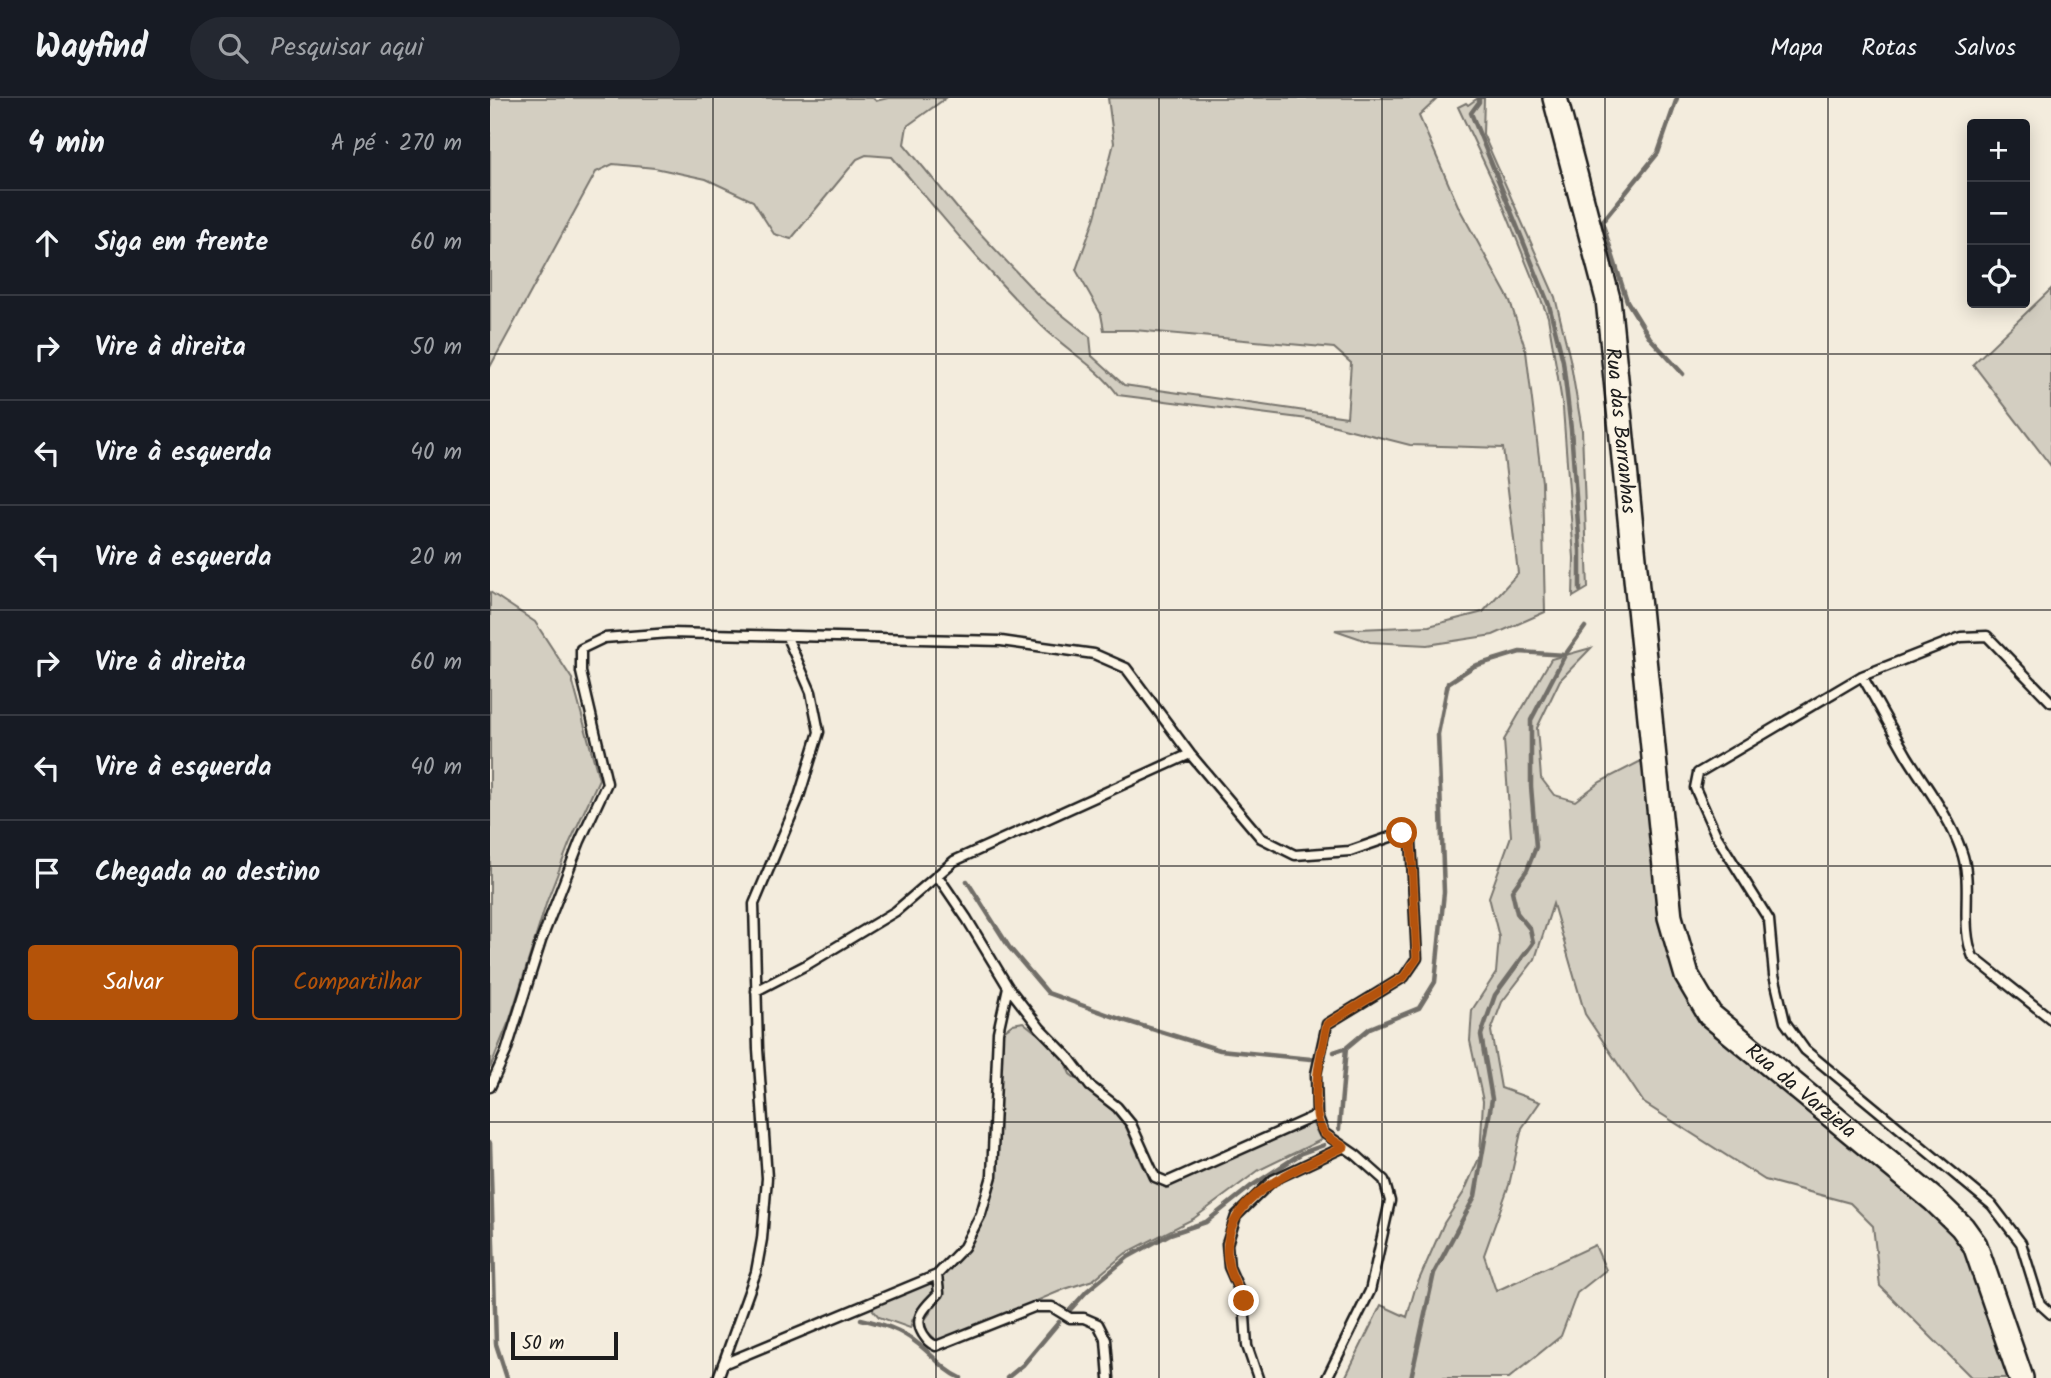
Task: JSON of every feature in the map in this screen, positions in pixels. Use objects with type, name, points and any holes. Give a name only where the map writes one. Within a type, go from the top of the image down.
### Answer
[{"type":"main road","name":"Rua das Barranhas","points":[[1555,98],[1608,299],[1654,769]]},
{"type":"main road","name":"Rua da Varziela","points":[[1654,769],[1670,917],[1678,949],[1697,995],[1710,1015],[1934,1200],[1962,1227],[1975,1245],[1983,1265],[2021,1378]]},
{"type":"lane","points":[[490,1087],[506,1052],[541,941],[580,841],[607,783],[581,672],[581,649],[604,638],[670,633],[1001,641],[1094,654],[1126,668],[1190,754],[1261,838],[1295,855],[1349,851],[1402,833],[1411,841],[1417,958],[1404,977],[1327,1024],[1317,1074],[1318,1115],[1324,1133],[1384,1180],[1390,1201],[1370,1290],[1326,1378]]},
{"type":"lane","points":[[718,1378],[756,1272],[762,1239],[767,1178],[754,904],[799,800],[819,732],[811,692],[786,635]]},
{"type":"lane","points":[[2051,702],[1987,636],[1961,637],[1862,676],[1698,773],[1695,788],[1716,835],[1769,920],[1774,975],[1785,1022],[1805,1050],[1992,1205],[2021,1243],[2040,1304],[2051,1314]]},
{"type":"lane","points":[[1862,676],[1944,813],[1962,851],[1967,944],[1973,957],[2051,1019]]},
{"type":"lane","points":[[756,990],[808,964],[896,911],[954,861],[1190,754]]},
{"type":"lane","points":[[937,875],[1008,987],[1090,1086],[1116,1107],[1131,1124],[1155,1177],[1167,1182],[1318,1115]]},
{"type":"lane","points":[[723,1364],[937,1275],[964,1247],[981,1214],[992,1176],[998,1032],[1008,987]]},
{"type":"lane","points":[[1258,1378],[1248,1346],[1244,1301],[1229,1267],[1227,1244],[1236,1216],[1273,1181],[1344,1147]]},
{"type":"lane","points":[[937,1275],[939,1293],[918,1317],[918,1326],[929,1343],[936,1346],[1034,1307],[1052,1307],[1070,1318],[1084,1318],[1098,1324],[1106,1340],[1109,1378]]},
{"type":"shaded area","points":[[490,98],[873,98],[876,101],[888,98],[946,98],[907,126],[904,144],[962,214],[1040,297],[1090,337],[1092,356],[1124,385],[1347,417],[1351,363],[1334,348],[1134,330],[1104,330],[1101,314],[1076,270],[1095,217],[1114,143],[1108,98],[1438,98],[1419,116],[1459,208],[1510,301],[1526,351],[1542,482],[1545,612],[1493,635],[1427,645],[1370,642],[1335,630],[1429,626],[1483,612],[1518,573],[1503,448],[1410,445],[1308,419],[1118,395],[1101,376],[1051,335],[1022,306],[892,157],[866,155],[857,159],[791,239],[774,234],[753,201],[706,179],[655,168],[613,164],[596,172],[490,367]]},
{"type":"shaded area","points":[[1478,98],[1484,98],[1483,134],[1555,297],[1570,359],[1582,430],[1588,588],[1573,597],[1574,558],[1563,408],[1548,317],[1496,188],[1458,107],[1466,103],[1468,105]]},
{"type":"shaded area","points":[[2051,289],[2051,466],[1973,364]]},
{"type":"shaded area","points":[[490,592],[535,622],[572,679],[599,779],[547,901],[510,1019],[490,1068]]},
{"type":"shaded area","points":[[1591,648],[1560,680],[1537,728],[1541,778],[1554,795],[1575,801],[1600,782],[1643,760],[1678,974],[1926,1202],[1968,1253],[2013,1378],[1972,1378],[1880,1286],[1873,1226],[1850,1203],[1765,1180],[1644,1103],[1585,1014],[1553,904],[1535,959],[1502,1002],[1491,1031],[1501,1088],[1540,1102],[1522,1128],[1509,1185],[1484,1255],[1496,1291],[1595,1245],[1606,1270],[1577,1293],[1561,1336],[1509,1378],[1345,1378],[1381,1305],[1407,1317],[1415,1289],[1444,1223],[1464,1192],[1480,1156],[1483,1101],[1470,1041],[1472,1010],[1496,973],[1499,937],[1489,897],[1511,836],[1504,740],[1551,659]]},
{"type":"shaded area","points":[[1023,1022],[1061,1053],[1070,1074],[1122,1118],[1144,1168],[1166,1188],[1202,1169],[1312,1122],[1321,1140],[1259,1170],[1193,1219],[1126,1253],[1093,1280],[938,1342],[927,1331],[924,1321],[943,1295],[940,1277],[963,1252],[994,1175],[999,1126],[998,1057],[1002,1032],[1013,1024]]},
{"type":"shaded area","points":[[932,1281],[934,1291],[915,1314],[910,1328],[879,1317],[873,1310],[875,1305]]},
{"type":"waterway","points":[[1479,98],[1471,113],[1549,305],[1563,361],[1571,429],[1580,551],[1580,590]]},
{"type":"waterway","points":[[1677,98],[1658,153],[1602,222],[1627,301],[1650,338],[1683,374]]},
{"type":"waterway","points":[[1411,1378],[1434,1273],[1475,1196],[1492,1099],[1481,1035],[1495,995],[1533,943],[1530,929],[1517,913],[1512,891],[1527,870],[1536,847],[1531,786],[1531,720],[1565,655],[1585,627]]},
{"type":"waterway","points":[[1339,1129],[1346,1048],[1370,1028],[1419,1008],[1435,982],[1444,892],[1438,734],[1448,683],[1474,666],[1520,652],[1565,655]]},
{"type":"waterway","points":[[967,881],[1009,947],[1048,993],[1220,1050],[1311,1059]]},
{"type":"waterway","points":[[1334,1052],[1346,1048]]},
{"type":"waterway","points":[[490,1143],[496,1344],[507,1378]]},
{"type":"waterway","points":[[1069,1311],[1087,1291],[1128,1257],[1170,1234],[1206,1222],[1250,1187],[1302,1153],[1324,1145]]},
{"type":"waterway","points":[[861,1319],[904,1334],[961,1378]]},
{"type":"waterway","points":[[1007,1378],[1023,1365],[1059,1322]]},
{"type":"route","points":[[1244,1301],[1229,1267],[1227,1244],[1236,1216],[1273,1181],[1344,1147],[1324,1133],[1318,1115],[1317,1074],[1327,1024],[1404,977],[1417,958],[1411,841],[1402,833]]}]
